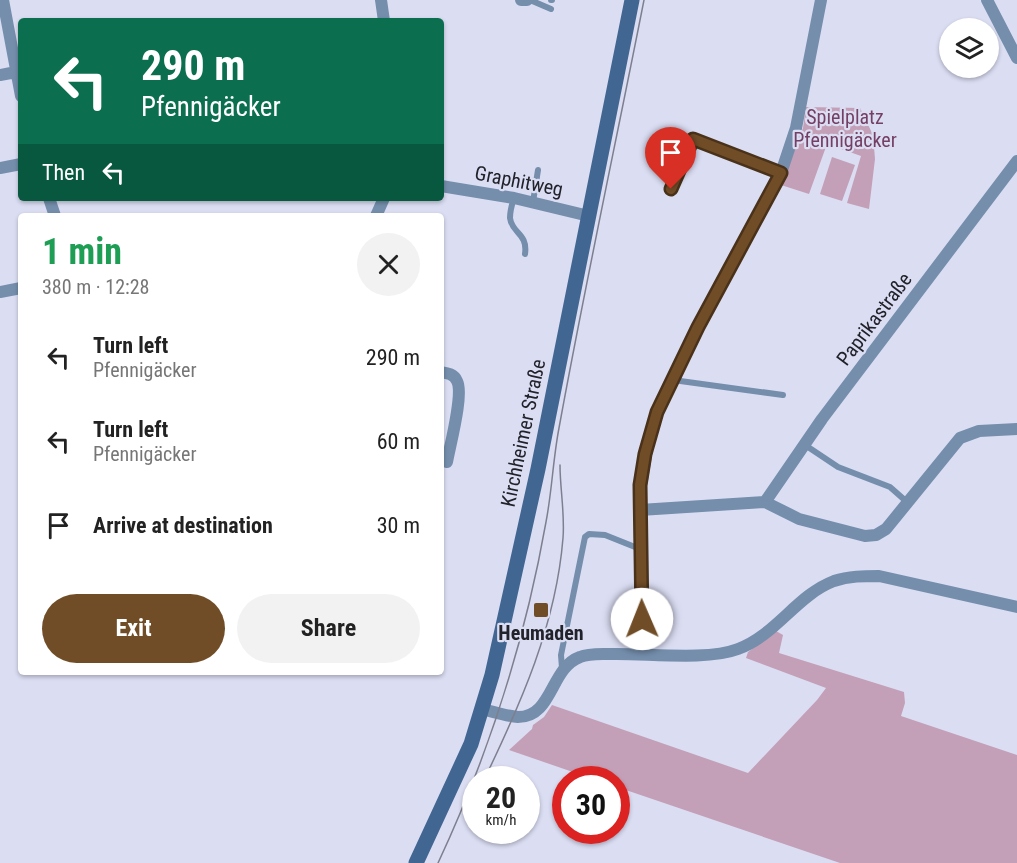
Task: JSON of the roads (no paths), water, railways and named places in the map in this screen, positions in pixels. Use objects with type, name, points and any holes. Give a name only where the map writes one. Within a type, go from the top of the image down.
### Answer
[{"type":"main road","name":"Kirchheimer Straße","points":[[416,863],[471,744],[482,708],[533,494],[632,0]]},
{"type":"street","points":[[3,0],[18,84]]},
{"type":"street","points":[[381,0],[384,18]]},
{"type":"street","points":[[520,0],[528,0]]},
{"type":"street","points":[[641,652],[641,477],[648,443],[657,412],[781,173],[796,128],[820,0]]},
{"type":"street","points":[[987,0],[1017,58]]},
{"type":"street","points":[[0,75],[15,72]]},
{"type":"street","name":"Paprikastraße","points":[[765,502],[1017,161]]},
{"type":"street","points":[[0,168],[18,165]]},
{"type":"street","name":"Graphitweg","points":[[444,186],[514,198],[589,216]]},
{"type":"street","points":[[0,292],[18,289]]},
{"type":"street","points":[[444,373],[450,374],[458,381],[459,393],[447,462]]},
{"type":"street","points":[[640,510],[765,502],[799,519],[865,536],[876,535],[886,529],[960,438],[979,431],[1017,429]]},
{"type":"street","points":[[482,708],[513,716],[532,714],[543,704],[562,668],[586,655],[641,652],[688,654],[735,650],[760,637],[816,591],[835,581],[856,576],[879,576],[1017,607]]},
{"type":"lane","points":[[528,0],[551,9]]},
{"type":"lane","points":[[671,189],[693,139],[781,173]]},
{"type":"lane","points":[[533,202],[538,170]]},
{"type":"lane","points":[[514,198],[510,217],[512,224],[525,238],[525,254]]},
{"type":"lane","points":[[673,380],[783,395]]},
{"type":"lane","points":[[805,445],[838,466],[890,487],[907,502]]},
{"type":"lane","points":[[562,668],[561,655],[585,537],[599,533],[640,549]]},
{"type":"tram line","points":[[438,863],[489,739],[527,610],[546,522],[569,374],[644,0]]},
{"type":"tram line","points":[[491,766],[535,663],[553,602],[563,538],[560,465]]},
{"type":"place","name":"Heumaden","points":[[541,610]]},
{"type":"park label","name":"Spielplatz Pfennigäcker","points":[[845,128]]}]
